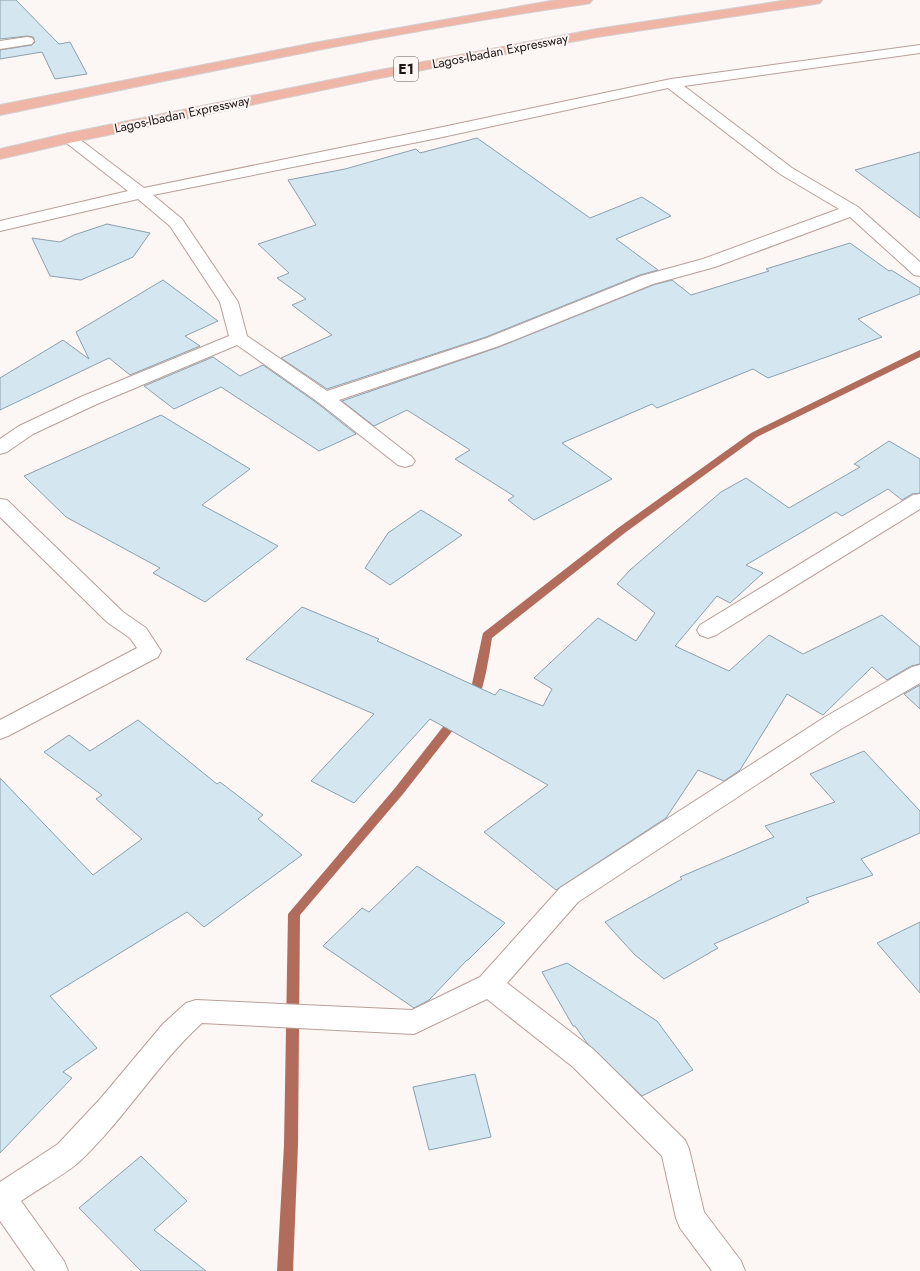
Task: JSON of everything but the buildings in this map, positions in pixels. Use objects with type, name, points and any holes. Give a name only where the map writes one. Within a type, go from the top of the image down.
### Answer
[{"type":"highway","points":[[0,110],[314,47],[529,8],[585,0]]},
{"type":"highway","name":"Lagos-Ibadan Expressway","points":[[0,154],[69,138],[367,76],[589,34],[815,0]]},
{"type":"street","points":[[0,45],[27,41]]},
{"type":"street","points":[[0,226],[140,193],[446,132],[671,83],[920,49]]},
{"type":"street","points":[[671,83],[786,171],[852,210],[920,271]]},
{"type":"street","points":[[69,138],[176,223],[229,302],[239,338],[325,398],[405,461]]},
{"type":"street","points":[[325,398],[493,342],[647,280],[709,263],[852,210]]},
{"type":"street","points":[[0,448],[26,430],[90,400],[239,338]]},
{"type":"street","points":[[708,630],[920,500]]},
{"type":"street","points":[[0,505],[115,617],[138,633],[150,651],[0,730]]},
{"type":"street","points":[[53,1271],[1,1197],[68,1153],[111,1106],[173,1032],[196,1011],[414,1022],[489,985],[569,894],[833,723],[920,673]]},
{"type":"street","points":[[489,985],[583,1058],[675,1149],[690,1218],[730,1271]]},
{"type":"waterway","points":[[471,699],[475,694],[487,636],[622,530],[754,435],[920,353]]},
{"type":"waterway","points":[[285,1271],[291,1145],[294,914],[399,791],[457,717]]}]
